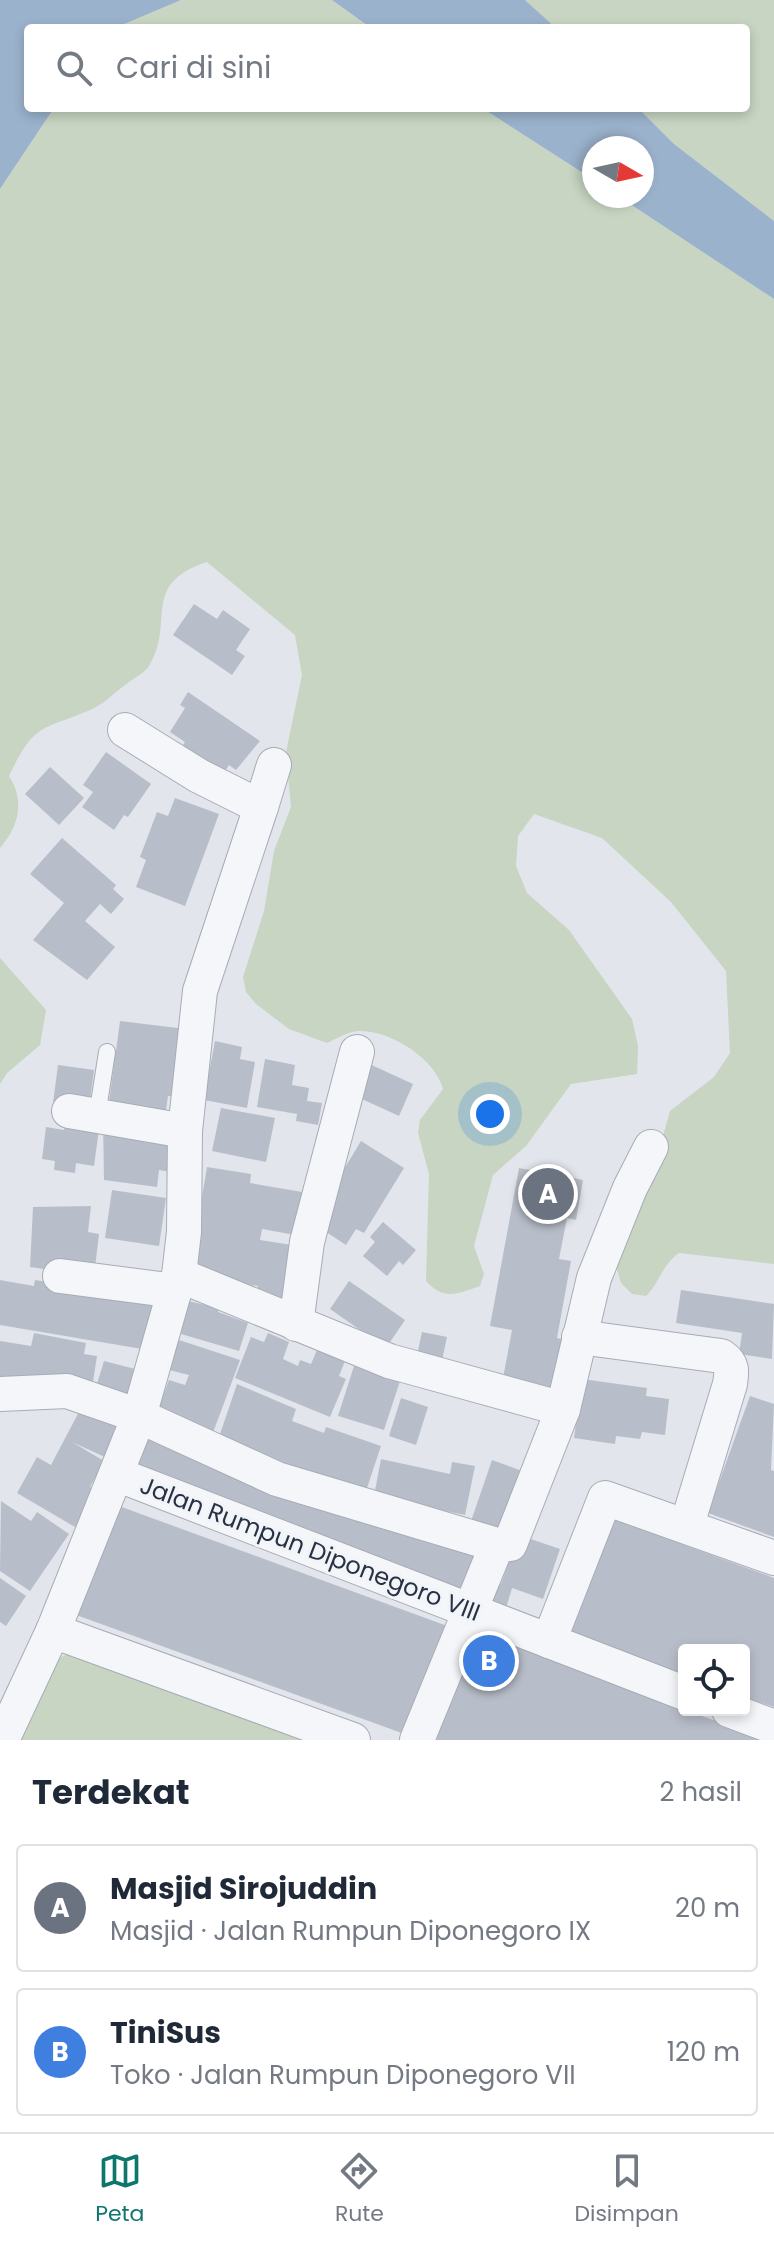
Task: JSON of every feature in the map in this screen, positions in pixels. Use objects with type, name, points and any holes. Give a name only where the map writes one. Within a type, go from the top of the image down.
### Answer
[{"type":"street","points":[[125,730],[199,776],[261,807]]},
{"type":"street","points":[[2,1740],[53,1631],[139,1416],[177,1283],[184,1232],[185,1131],[200,991],[274,765]]},
{"type":"street","points":[[296,1324],[307,1242],[357,1052]]},
{"type":"street","points":[[83,1113],[185,1131]]},
{"type":"street","points":[[0,1394],[67,1391],[139,1416],[277,1479],[497,1545],[510,1544],[563,1409],[594,1278],[630,1188],[651,1147]]},
{"type":"street","points":[[60,1276],[177,1283],[296,1324],[389,1361],[563,1409]]},
{"type":"street","points":[[579,1337],[721,1356],[729,1361],[732,1369],[730,1384],[687,1525]]},
{"type":"street","name":"Jalan Rumpun Diponegoro VIII","points":[[116,1474],[678,1691]]},
{"type":"street","points":[[549,1641],[605,1498],[774,1558]]},
{"type":"street","points":[[417,1740],[497,1545]]},
{"type":"street","points":[[53,1631],[353,1740]]},
{"type":"street","points":[[745,1716],[774,1727]]},
{"type":"lane","points":[[83,1113],[107,1052]]},
{"type":"green space","points":[[181,0],[332,0],[365,24],[124,24]]},
{"type":"green space","points":[[525,0],[774,0],[774,221],[674,144],[642,112],[750,112],[750,24],[552,24]]},
{"type":"green space","points":[[51,112],[488,112],[582,172],[582,208],[636,208],[774,299],[774,1264],[679,1253],[646,1296],[632,1294],[621,1283],[617,1269],[623,1228],[663,1136],[670,1111],[714,1077],[730,1053],[726,971],[671,902],[602,838],[534,814],[518,836],[516,866],[527,893],[569,930],[632,1019],[638,1046],[637,1074],[571,1084],[526,1146],[493,1175],[474,1246],[484,1274],[480,1286],[451,1294],[439,1291],[426,1281],[429,1174],[418,1133],[420,1120],[443,1089],[438,1078],[421,1056],[396,1040],[357,1031],[327,1043],[289,1029],[256,1004],[246,992],[243,977],[264,911],[274,851],[291,807],[286,752],[302,675],[295,635],[207,562],[186,571],[173,581],[166,593],[156,650],[147,669],[99,705],[41,731],[26,746],[9,776],[17,795],[18,813],[12,831],[0,848],[0,189]]},
{"type":"green space","points":[[0,958],[46,1010],[40,1045],[7,1073],[0,1084]]},
{"type":"green space","points":[[68,1654],[314,1740],[10,1740],[48,1663]]},
{"type":"water","points":[[0,0],[181,0],[124,24],[24,24],[24,112],[51,112],[0,189]]},
{"type":"water","points":[[332,0],[525,0],[552,24],[365,24]]},
{"type":"water","points":[[488,112],[642,112],[674,144],[774,221],[774,299],[636,208],[654,208],[654,136],[582,136],[582,172]]},
{"type":"building","points":[[194,604],[217,619],[223,610],[250,629],[236,650],[245,656],[232,675],[173,635]]},
{"type":"building","points":[[188,692],[260,741],[236,770],[229,765],[222,776],[181,748],[185,742],[170,732],[185,708],[180,705]]},
{"type":"building","points":[[106,752],[151,784],[128,817],[124,815],[114,830],[82,807],[93,792],[83,785]]},
{"type":"building","points":[[50,767],[84,798],[59,825],[25,794]]},
{"type":"building","points":[[175,798],[219,814],[185,906],[136,887],[146,860],[140,857],[157,812],[168,816]]},
{"type":"building","points":[[62,838],[116,885],[113,889],[124,899],[111,914],[100,904],[85,921],[115,947],[87,980],[33,940],[64,903],[30,874]]},
{"type":"building","points":[[120,1021],[186,1029],[177,1097],[168,1096],[165,1117],[108,1109]]},
{"type":"building","points":[[215,1041],[242,1047],[240,1059],[255,1062],[247,1108],[204,1100]]},
{"type":"building","points":[[265,1059],[295,1065],[292,1085],[309,1088],[307,1101],[322,1103],[318,1125],[296,1121],[297,1114],[257,1107]]},
{"type":"building","points":[[365,1062],[413,1084],[399,1116],[351,1094]]},
{"type":"building","points":[[58,1065],[94,1070],[89,1108],[53,1103]]},
{"type":"building","points":[[221,1108],[275,1118],[266,1162],[212,1151]]},
{"type":"building","points":[[66,1117],[100,1122],[94,1166],[76,1163],[75,1173],[54,1170],[55,1161],[42,1159],[46,1127],[64,1130]]},
{"type":"building","points":[[103,1121],[175,1146],[171,1172],[159,1170],[157,1187],[104,1180]]},
{"type":"building","points":[[361,1141],[404,1168],[364,1233],[356,1229],[346,1245],[320,1228],[321,1207]]},
{"type":"building","points":[[207,1167],[251,1174],[250,1183],[302,1192],[295,1235],[262,1229],[260,1240],[305,1247],[295,1310],[255,1303],[258,1286],[189,1275]]},
{"type":"building","points":[[519,1168],[583,1180],[576,1220],[567,1218],[559,1259],[571,1261],[557,1338],[567,1340],[559,1389],[503,1378],[512,1330],[490,1326]]},
{"type":"building","points":[[112,1190],[166,1198],[159,1246],[105,1238]]},
{"type":"building","points":[[91,1206],[88,1232],[99,1234],[94,1276],[30,1267],[33,1207]]},
{"type":"building","points":[[383,1222],[416,1250],[403,1265],[399,1261],[387,1276],[363,1256],[375,1242],[370,1237]]},
{"type":"building","points":[[0,1280],[34,1286],[35,1280],[102,1291],[157,1295],[148,1350],[0,1325]]},
{"type":"building","points":[[349,1281],[405,1320],[386,1348],[330,1309]]},
{"type":"building","points":[[681,1290],[774,1304],[772,1359],[739,1354],[742,1333],[676,1323]]},
{"type":"building","points":[[188,1301],[219,1308],[218,1312],[248,1323],[239,1351],[181,1334]]},
{"type":"building","points":[[422,1332],[447,1337],[441,1365],[416,1360]]},
{"type":"building","points":[[34,1333],[86,1343],[84,1354],[97,1356],[92,1388],[0,1377],[0,1341],[31,1346]]},
{"type":"building","points":[[268,1333],[289,1342],[283,1359],[298,1366],[300,1360],[311,1364],[317,1350],[345,1361],[339,1376],[346,1379],[330,1417],[235,1378],[251,1337],[264,1342]]},
{"type":"building","points":[[176,1339],[240,1360],[211,1438],[155,1417],[169,1380],[185,1385],[189,1375],[169,1370]]},
{"type":"building","points":[[104,1361],[143,1371],[133,1408],[93,1397]]},
{"type":"building","points":[[354,1366],[400,1381],[384,1430],[338,1416]]},
{"type":"building","points":[[582,1379],[647,1388],[646,1396],[669,1399],[665,1435],[642,1432],[640,1439],[616,1436],[615,1444],[574,1438]]},
{"type":"building","points":[[237,1384],[296,1409],[292,1421],[324,1433],[326,1427],[381,1446],[363,1500],[218,1440]]},
{"type":"building","points":[[750,1396],[774,1404],[771,1470],[774,1471],[774,1537],[708,1513]]},
{"type":"building","points":[[401,1398],[428,1407],[416,1445],[389,1436]]},
{"type":"building","points":[[81,1408],[122,1427],[107,1458],[72,1442],[104,1461],[90,1487],[96,1491],[75,1527],[17,1493],[37,1457],[51,1465]]},
{"type":"building","points":[[149,1430],[484,1548],[466,1597],[134,1471]]},
{"type":"building","points":[[381,1459],[450,1474],[452,1462],[475,1466],[465,1515],[374,1496]]},
{"type":"building","points":[[492,1460],[533,1475],[504,1539],[469,1527]]},
{"type":"building","points":[[1,1501],[31,1521],[37,1512],[69,1534],[30,1591],[0,1571]]},
{"type":"building","points":[[108,1502],[450,1627],[410,1736],[68,1612]]},
{"type":"building","points":[[608,1517],[774,1578],[774,1707],[750,1699],[750,1644],[678,1644],[678,1672],[566,1631]]},
{"type":"building","points":[[519,1535],[560,1549],[543,1599],[512,1588],[506,1608],[487,1602],[495,1581],[501,1584]]},
{"type":"building","points":[[0,1578],[26,1596],[6,1626],[0,1622]]},
{"type":"building","points":[[474,1630],[678,1708],[678,1716],[702,1716],[772,1740],[433,1740]]},
{"type":"place","name":"Masjid Sirojuddin","points":[[548,1194]]},
{"type":"place","name":"TiniSus","points":[[489,1661]]}]
